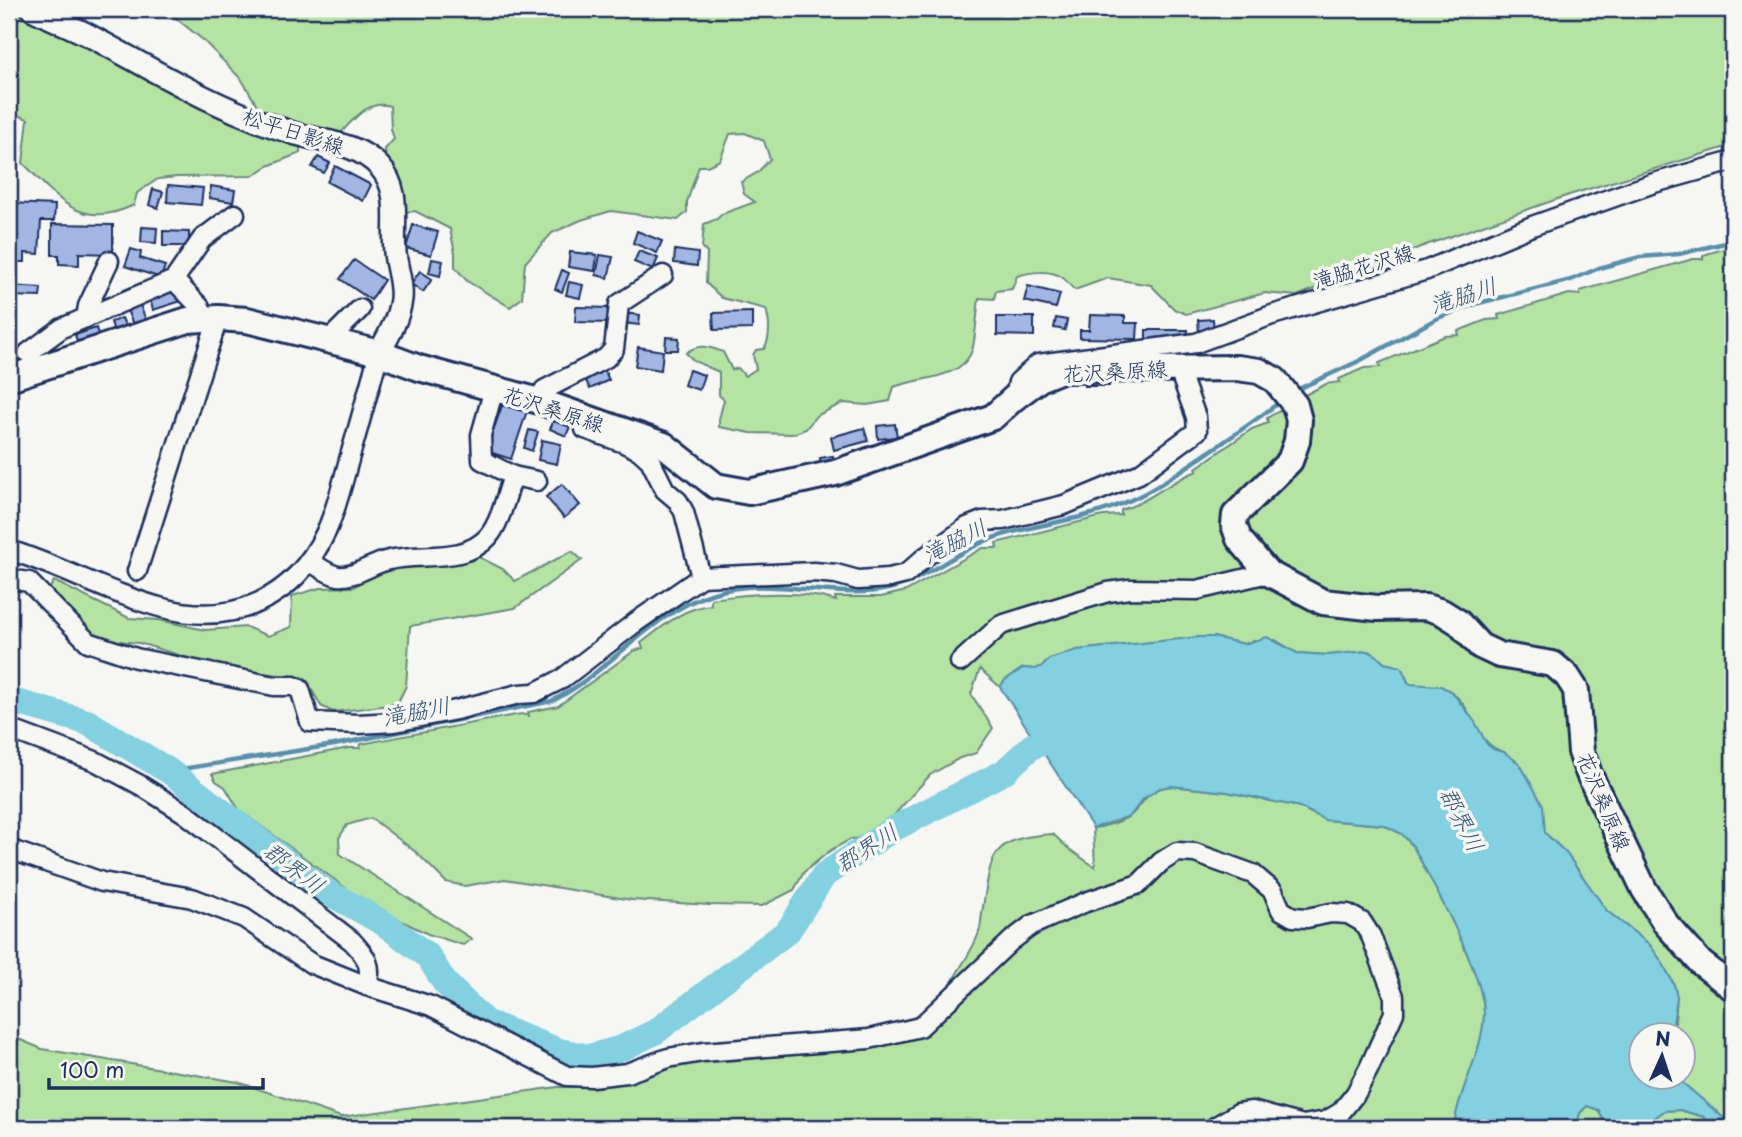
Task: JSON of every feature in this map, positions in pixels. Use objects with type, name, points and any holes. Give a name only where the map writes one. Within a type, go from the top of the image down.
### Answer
[{"type":"main road","name":"花沢桑原線","points":[[9,378],[188,320],[247,320],[379,354],[584,416],[664,445],[716,486],[749,492],[835,473],[993,417],[1041,378],[1061,370],[1178,367],[1259,371],[1275,380],[1289,397],[1299,420],[1297,441],[1290,461],[1235,515],[1234,525],[1239,538],[1268,573],[1322,601],[1377,608],[1426,607],[1443,612],[1458,622],[1480,646],[1499,655],[1553,664],[1567,676],[1576,690],[1581,752],[1588,774],[1644,889],[1666,924],[1702,963],[1733,988]]},
{"type":"street","name":"松平日影線","points":[[32,9],[85,33],[202,96],[251,119],[297,134],[334,141],[362,152],[378,165],[386,174],[394,196],[395,256],[401,280],[401,301],[379,354]]},
{"type":"street","name":"滝脇花沢線","points":[[1014,398],[1018,382],[1038,364],[1196,343],[1272,315],[1427,270],[1532,226],[1654,183],[1733,162]]},
{"type":"street","points":[[28,353],[62,328],[174,280],[202,239],[235,214]]},
{"type":"street","points":[[86,318],[88,306],[109,261]]},
{"type":"street","points":[[539,401],[544,390],[606,358],[614,349],[619,304],[663,275]]},
{"type":"street","points":[[137,571],[212,318],[174,280]]},
{"type":"street","points":[[328,341],[360,309]]},
{"type":"street","points":[[9,550],[162,608],[187,613],[211,614],[252,606],[273,595],[290,582],[309,561],[327,530],[379,354]]},
{"type":"street","points":[[9,579],[29,582],[88,642],[136,658],[184,669],[274,686],[294,686],[300,689],[310,722],[395,722],[534,693],[562,679],[636,622],[701,577],[814,572],[858,580],[888,578],[906,573],[967,527],[982,521],[1003,520],[1064,505],[1139,474],[1196,431],[1196,417],[1178,367]]},
{"type":"street","points":[[494,389],[481,435],[482,460],[513,477],[537,481]]},
{"type":"street","points":[[584,416],[585,429],[632,446],[650,460],[665,490],[678,501],[684,512],[701,577]]},
{"type":"street","points":[[309,561],[329,573],[344,576],[393,559],[437,556],[467,550],[488,537],[496,524],[513,477]]},
{"type":"street","points":[[960,662],[1002,625],[1095,596],[1129,589],[1197,590],[1268,573]]},
{"type":"street","points":[[9,729],[95,761],[141,785],[186,814],[352,941],[367,957],[370,975],[367,986]]},
{"type":"street","points":[[9,849],[102,882],[192,898],[234,914],[312,964],[367,986],[431,1006],[567,1076],[592,1077],[627,1073],[668,1058],[703,1052],[869,1039],[920,1027],[1032,925],[1139,884],[1161,862],[1177,852],[1195,853],[1253,874],[1273,891],[1281,910],[1293,917],[1348,914],[1362,922],[1371,936],[1394,996],[1394,1013],[1369,1069],[1356,1093],[1341,1112],[1326,1121],[1303,1125],[1252,1111],[1238,1113],[1213,1128]]},
{"type":"green space","points":[[9,9],[20,9],[300,144],[300,153],[268,166],[252,176],[158,179],[137,193],[134,205],[115,212],[85,213],[72,207],[23,163],[28,119],[9,112]]},
{"type":"green space","points":[[156,9],[1733,9],[1733,145],[1569,195],[1423,246],[1297,296],[1265,293],[1186,314],[1174,309],[1151,285],[1108,278],[1075,290],[1065,279],[1053,273],[1017,276],[1012,289],[996,291],[994,299],[979,298],[973,347],[961,366],[951,372],[894,387],[890,401],[867,405],[843,403],[816,416],[806,429],[793,434],[751,433],[719,427],[724,400],[719,395],[719,372],[694,361],[686,353],[700,347],[723,352],[732,370],[738,368],[745,376],[756,369],[753,355],[756,350],[764,349],[768,340],[766,309],[722,298],[706,283],[707,253],[702,248],[704,224],[755,202],[744,194],[741,182],[758,172],[770,159],[764,141],[745,133],[730,134],[720,160],[707,166],[699,166],[687,202],[687,212],[678,220],[611,211],[552,233],[525,263],[522,298],[510,307],[467,281],[455,267],[450,229],[415,211],[403,210],[386,164],[385,149],[394,139],[390,106],[375,105],[368,108],[355,117],[339,135],[262,114],[242,80],[203,40],[172,15]]},
{"type":"green space","points":[[1733,246],[1733,977],[1705,956],[1658,895],[1591,753],[1586,695],[1507,653],[1459,616],[1324,594],[1274,566],[1244,529],[1247,513],[1293,468],[1301,397],[1326,384],[1340,382],[1339,379],[1364,368],[1380,367],[1379,363],[1445,336],[1459,335],[1458,331],[1486,320],[1499,319],[1498,315],[1569,294],[1580,295],[1580,291],[1693,259],[1703,259],[1703,255]]},
{"type":"green space","points":[[1286,407],[1292,417],[1286,449],[1232,501],[1265,582],[1422,613],[1561,681],[1625,868],[1733,995],[1733,1126],[1693,1092],[1696,1092],[1696,1021],[1675,1021],[1677,997],[1674,984],[1662,962],[1649,944],[1607,911],[1566,853],[1545,833],[1504,752],[1486,741],[1465,707],[1451,692],[1440,687],[1409,684],[1401,667],[1384,663],[1368,651],[1328,655],[1297,653],[1275,640],[1255,640],[1245,644],[1213,637],[1199,637],[1077,650],[1049,659],[1043,666],[1035,669],[1023,668],[1005,680],[1000,687],[980,669],[971,694],[993,728],[976,753],[960,758],[930,775],[887,823],[865,838],[851,839],[831,850],[804,872],[794,890],[762,906],[632,900],[505,879],[465,886],[446,882],[417,853],[371,818],[347,825],[339,838],[340,854],[472,939],[463,945],[428,934],[369,905],[239,810],[225,787],[216,781],[212,774],[360,748],[361,744],[521,714],[529,716],[528,712],[558,706],[634,651],[643,648],[641,643],[665,624],[692,610],[711,605],[711,599],[790,594],[836,601],[835,597],[881,597],[906,591],[983,548],[997,548],[996,543],[1103,516],[1121,515],[1121,510],[1197,471],[1196,468],[1252,429],[1268,423],[1267,418]]},
{"type":"green space","points":[[572,551],[582,560],[515,608],[410,626],[406,686],[397,704],[333,712],[321,706],[305,678],[222,668],[139,643],[95,639],[48,591],[54,581],[129,618],[159,620],[205,630],[246,627],[268,636],[291,627],[292,596],[320,588],[354,587],[383,566],[446,566],[475,555],[503,569],[515,581]]},
{"type":"green space","points":[[1171,786],[1227,792],[1300,807],[1325,820],[1384,825],[1402,834],[1413,846],[1467,953],[1482,997],[1483,1029],[1460,1099],[1454,1128],[1318,1128],[1330,1127],[1402,1000],[1398,980],[1384,945],[1367,917],[1296,909],[1287,905],[1267,877],[1178,846],[1163,849],[1132,880],[1060,906],[947,992],[978,935],[991,864],[1004,846],[1031,836],[1053,834],[1095,867],[1093,828],[1127,818],[1151,793]]},
{"type":"green space","points":[[1182,861],[1198,862],[1252,882],[1267,900],[1275,918],[1296,927],[1329,921],[1349,922],[1365,938],[1387,992],[1388,1012],[1346,1095],[1328,1110],[1299,1114],[1245,1103],[1228,1110],[1202,1128],[9,1128],[9,1035],[42,1049],[238,1082],[341,1117],[558,1087],[599,1087],[697,1060],[866,1046],[920,1036],[1018,945],[1066,920],[1150,887],[1167,868]]},
{"type":"green space","points":[[1587,1106],[1598,1110],[1604,1121],[1603,1128],[1576,1128],[1580,1113]]},
{"type":"green space","points":[[1680,1110],[1704,1117],[1715,1128],[1641,1128],[1664,1111]]},
{"type":"green space","points":[[1242,1118],[1297,1128],[1225,1128]]},
{"type":"water","points":[[1199,637],[1213,637],[1244,644],[1267,637],[1297,653],[1328,655],[1368,651],[1384,663],[1401,667],[1409,684],[1441,686],[1452,692],[1475,722],[1487,744],[1520,764],[1543,805],[1545,833],[1566,853],[1607,911],[1649,944],[1674,985],[1677,997],[1673,1021],[1626,1021],[1626,1092],[1693,1092],[1733,1128],[1715,1128],[1704,1117],[1680,1110],[1664,1111],[1641,1128],[1603,1128],[1604,1121],[1599,1110],[1587,1106],[1580,1113],[1576,1128],[1454,1128],[1460,1099],[1483,1029],[1482,997],[1467,953],[1413,846],[1402,834],[1384,825],[1325,820],[1300,807],[1227,792],[1172,786],[1160,788],[1143,799],[1130,816],[1093,828],[1000,687],[1005,680],[1023,668],[1035,669],[1043,666],[1049,659],[1077,650]]},
{"type":"building","points":[[318,157],[330,163],[324,173],[312,167]]},
{"type":"building","points":[[335,166],[371,185],[363,201],[327,182]]},
{"type":"building","points":[[168,185],[203,188],[201,205],[167,202]]},
{"type":"building","points":[[211,186],[235,190],[233,202],[209,198]]},
{"type":"building","points":[[153,189],[163,192],[158,208],[149,205]]},
{"type":"building","points":[[9,203],[55,205],[54,221],[41,221],[39,254],[25,253],[25,262],[9,262]]},
{"type":"building","points":[[52,224],[113,225],[113,254],[79,253],[79,265],[59,264],[59,255],[52,255]]},
{"type":"building","points":[[413,225],[438,232],[431,255],[406,248]]},
{"type":"building","points":[[142,227],[157,228],[156,243],[141,242]]},
{"type":"building","points":[[163,231],[189,232],[189,246],[163,246]]},
{"type":"building","points":[[637,231],[662,241],[657,253],[633,243]]},
{"type":"building","points":[[131,249],[141,252],[140,258],[165,266],[161,278],[125,266]]},
{"type":"building","points":[[675,250],[698,253],[697,266],[674,263]]},
{"type":"building","points":[[639,251],[658,258],[653,270],[634,262]]},
{"type":"building","points":[[570,252],[597,255],[595,271],[568,267]]},
{"type":"building","points":[[600,255],[613,257],[608,278],[596,275]]},
{"type":"building","points":[[432,259],[443,261],[440,276],[429,273]]},
{"type":"building","points":[[354,260],[384,280],[371,300],[340,279]]},
{"type":"building","points":[[562,270],[569,273],[562,292],[555,289]]},
{"type":"building","points":[[420,271],[432,279],[423,292],[411,284]]},
{"type":"building","points":[[569,282],[583,285],[580,298],[566,295]]},
{"type":"building","points":[[10,286],[41,288],[40,297],[10,296]]},
{"type":"building","points":[[1028,286],[1060,294],[1056,308],[1024,301]]},
{"type":"building","points":[[176,287],[181,301],[153,310],[149,295]]},
{"type":"building","points":[[140,305],[147,323],[134,327],[127,310]]},
{"type":"building","points":[[576,307],[610,308],[610,323],[575,322]]},
{"type":"building","points":[[752,312],[752,329],[714,330],[713,313]]},
{"type":"building","points":[[623,313],[640,315],[639,325],[623,323]]},
{"type":"building","points":[[1090,315],[1125,316],[1125,323],[1138,323],[1137,339],[1080,338],[1080,330],[1089,330]]},
{"type":"building","points":[[997,317],[1034,317],[1034,336],[997,335]]},
{"type":"building","points":[[122,318],[127,330],[115,334],[111,322]]},
{"type":"building","points":[[1056,318],[1067,320],[1065,330],[1054,328]]},
{"type":"building","points":[[1213,319],[1214,331],[1199,332],[1198,320]]},
{"type":"building","points":[[96,328],[100,341],[79,347],[75,335]]},
{"type":"building","points":[[1146,330],[1188,330],[1187,340],[1146,340]]},
{"type":"building","points":[[666,337],[679,338],[678,350],[665,350]]},
{"type":"building","points":[[638,347],[663,351],[661,370],[635,366]]},
{"type":"building","points":[[602,365],[609,380],[590,389],[583,375]]},
{"type":"building","points":[[689,370],[704,375],[699,390],[684,385]]},
{"type":"building","points":[[1109,374],[1109,386],[1085,386],[1085,375]]},
{"type":"building","points":[[504,400],[528,408],[511,459],[486,451]]},
{"type":"building","points":[[556,415],[572,422],[566,436],[550,429]]},
{"type":"building","points":[[895,424],[897,437],[878,439],[877,426]]},
{"type":"building","points":[[864,428],[868,441],[834,450],[831,437]]},
{"type":"building","points":[[529,430],[538,432],[532,451],[524,448]]},
{"type":"building","points":[[542,440],[561,444],[557,464],[538,460]]},
{"type":"building","points":[[833,456],[836,468],[823,471],[820,458]]},
{"type":"building","points":[[562,484],[580,505],[564,518],[546,497]]},
{"type":"waterway","name":"滝脇川","points":[[1294,391],[1359,361],[1438,318],[1479,303],[1571,280],[1599,268],[1640,257],[1679,254],[1733,241]]},
{"type":"waterway","name":"滝脇川","points":[[169,771],[334,745],[552,701],[593,675],[670,614],[714,593],[755,587],[862,592],[898,586],[993,538],[1090,515],[1132,499],[1174,476],[1281,401]]},
{"type":"waterway","name":"郡界川","points":[[9,700],[87,722],[169,771],[324,890],[385,924],[428,956],[445,983],[485,1022],[559,1051],[589,1057],[622,1048],[655,1032],[788,931],[824,875],[893,829],[1004,772],[1032,746],[1070,735]]}]
